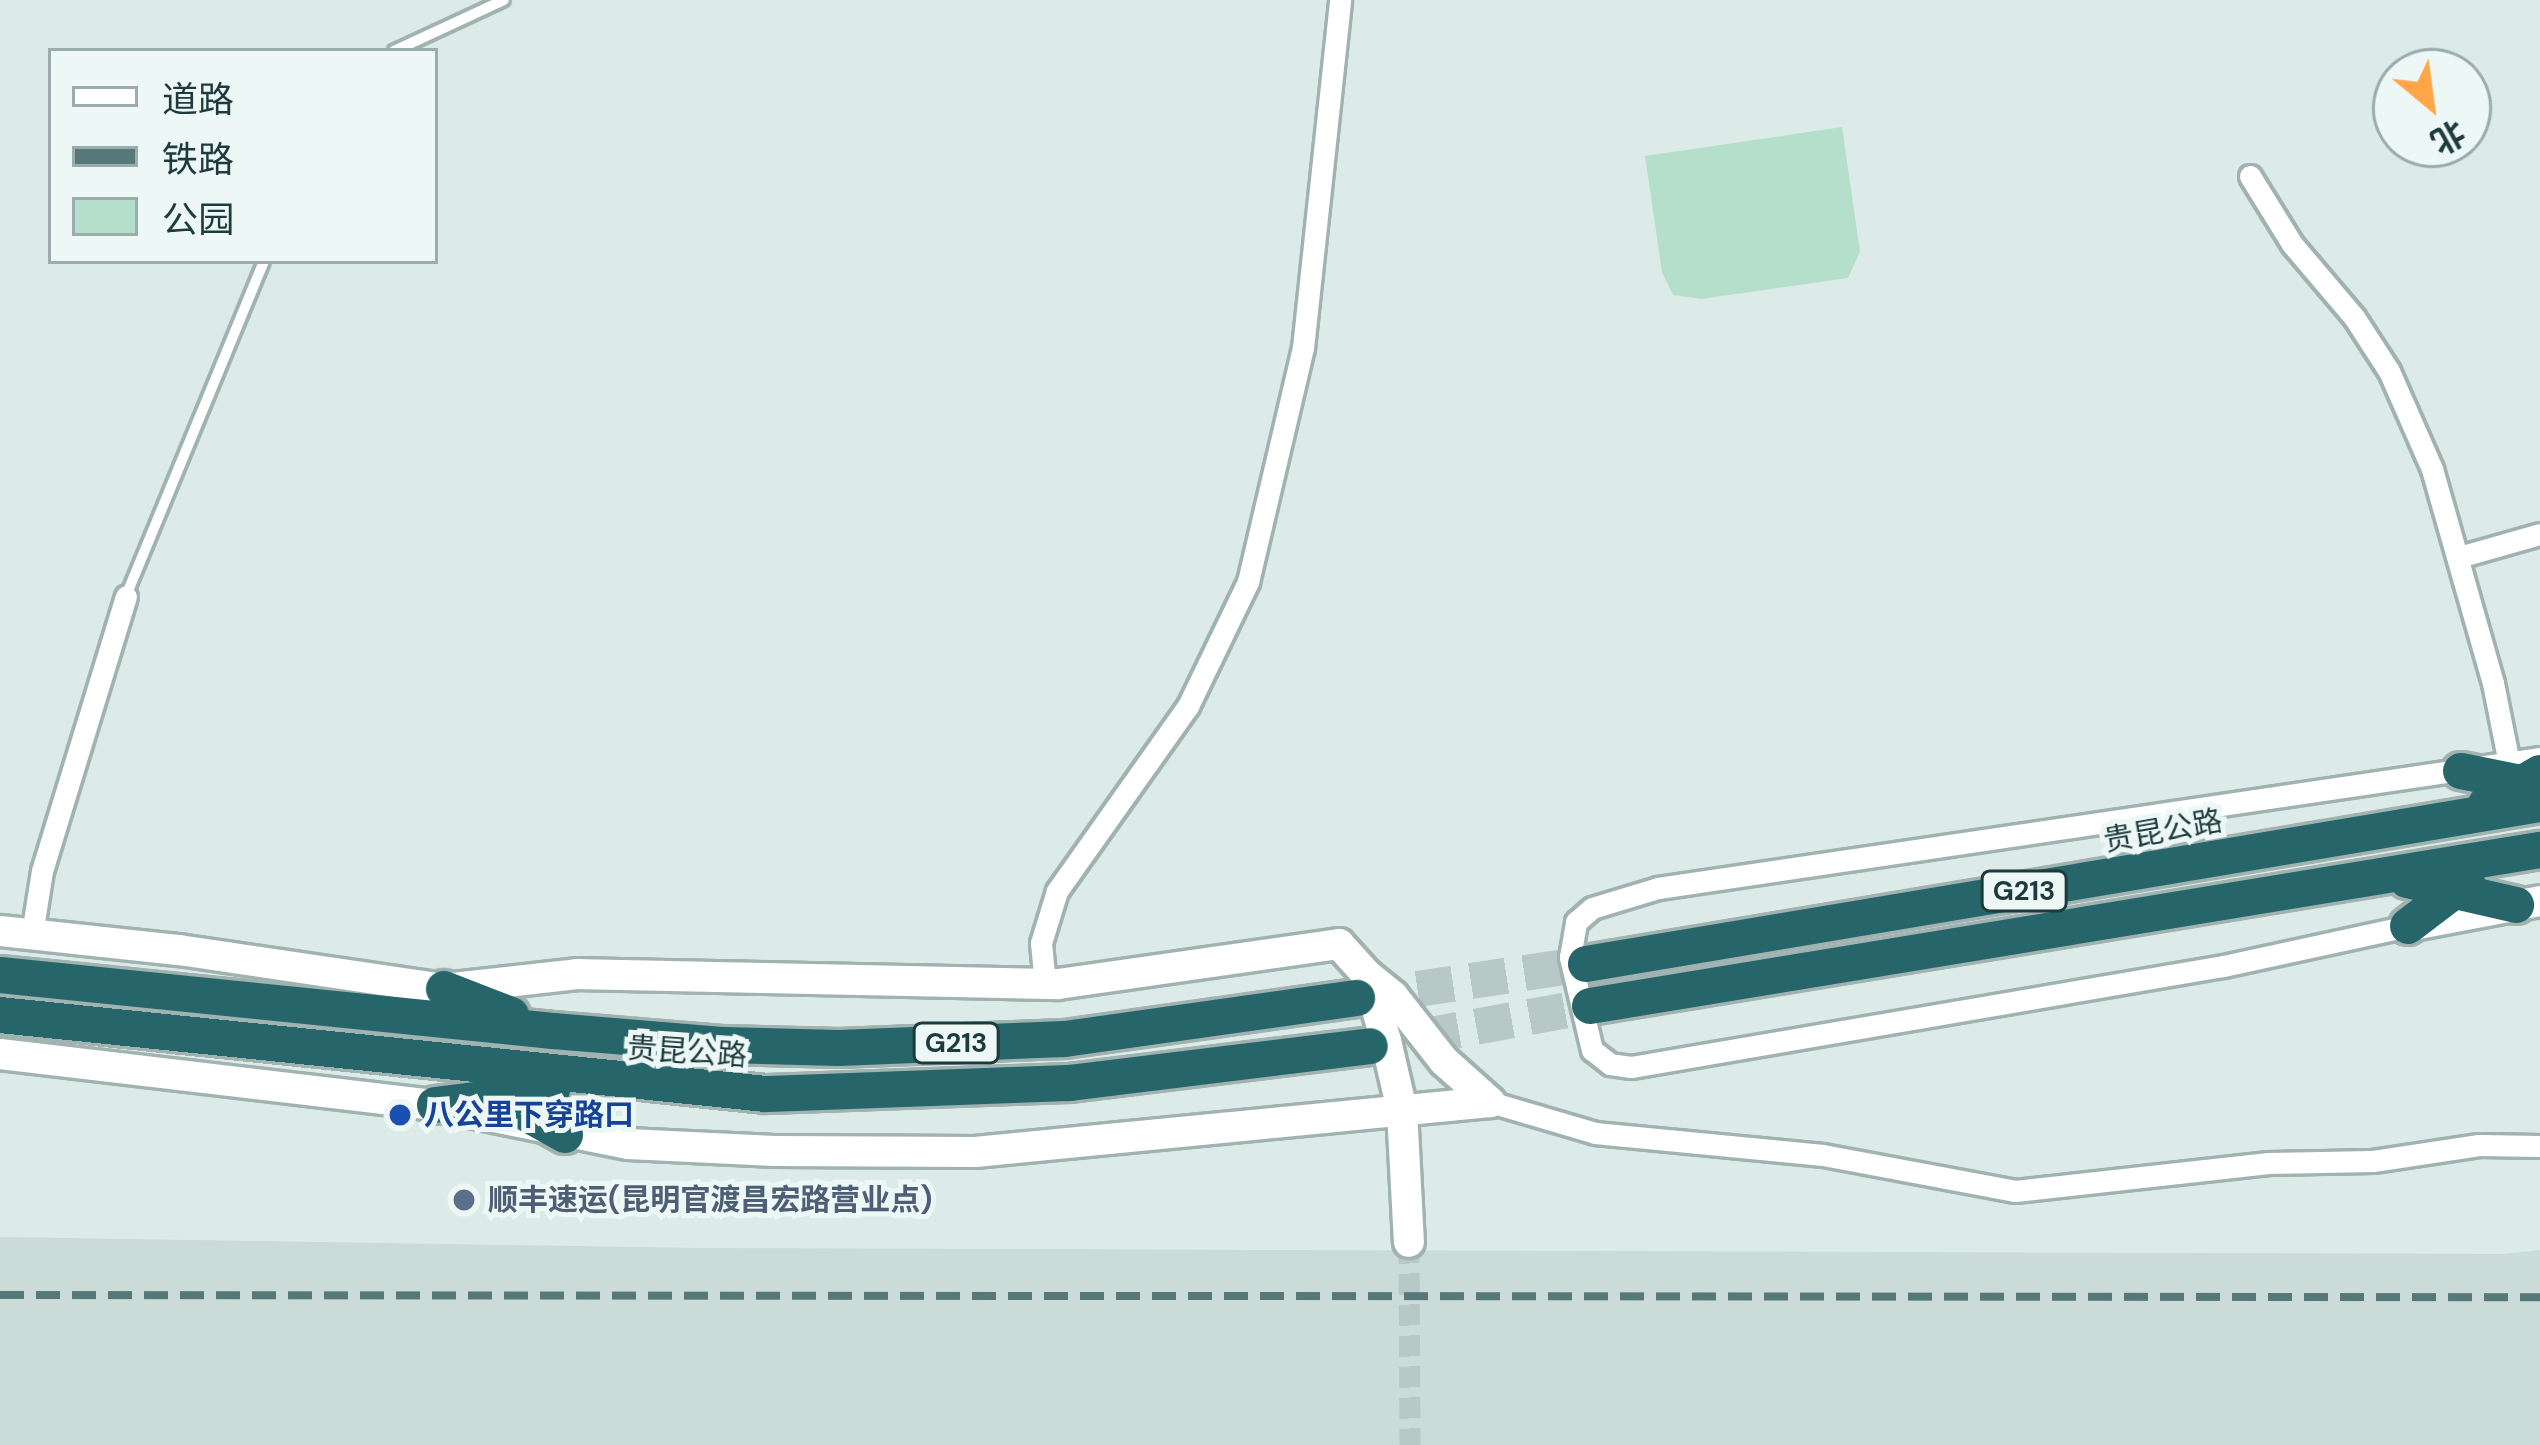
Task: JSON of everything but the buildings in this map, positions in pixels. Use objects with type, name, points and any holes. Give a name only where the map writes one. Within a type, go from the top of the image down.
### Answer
[{"type":"highway","points":[[2461,771],[2532,778]]},
{"type":"highway","name":"贵昆公路","points":[[1586,964],[2462,818],[2532,778]]},
{"type":"highway","name":"G213","points":[[1590,1006],[2540,850]]},
{"type":"highway","points":[[2408,926],[2500,856]]},
{"type":"highway","points":[[2392,877],[2528,903]]},
{"type":"highway","name":"贵昆公路","points":[[0,975],[553,1031],[724,1045],[839,1048],[1065,1040],[1362,987]]},
{"type":"highway","points":[[444,989],[553,1031]]},
{"type":"highway","name":"贵昆公路","points":[[0,1015],[766,1094],[959,1090],[1195,1070],[1370,1046]]},
{"type":"highway","points":[[422,1060],[565,1135]]},
{"type":"highway","points":[[435,1106],[615,1082]]},
{"type":"street","points":[[1046,984],[1041,943],[1058,891],[1188,706],[1253,566],[1303,348],[1340,0]]},
{"type":"street","points":[[2250,176],[2292,244],[2354,316],[2389,371],[2432,469],[2532,778]]},
{"type":"street","points":[[2459,556],[2540,534]]},
{"type":"street","points":[[32,934],[42,871],[126,598]]},
{"type":"street","points":[[2461,771],[1658,889],[1592,908],[1576,922],[1570,957],[1592,1050],[1610,1064],[1631,1066],[2224,965],[2528,903]]},
{"type":"street","points":[[0,931],[444,989],[577,974],[1046,984],[1327,943],[1349,951],[1402,1110],[1409,1241]]},
{"type":"street","points":[[1362,987],[1394,996],[1444,1060],[1490,1102]]},
{"type":"street","points":[[0,1054],[435,1106],[628,1144],[775,1151],[975,1152],[1490,1102],[1595,1132],[1823,1155],[2015,1191],[2268,1163],[2373,1161],[2479,1145],[2540,1146]]},
{"type":"lane","points":[[401,48],[505,0]]},
{"type":"lane","points":[[126,598],[263,264]]},
{"type":"shaded area","points":[[0,1237],[705,1248],[2502,1254],[2540,1250],[2540,1445],[0,1445]]},
{"type":"green space","points":[[1842,127],[1860,252],[1848,278],[1701,299],[1673,295],[1662,272],[1645,156]]},
{"type":"tunnel","points":[[1364,997],[1586,964]]},
{"type":"tunnel","points":[[1370,1046],[1590,1006]]},
{"type":"tunnel","points":[[1409,1242],[1410,1445]]},
{"type":"railway","points":[[0,1295],[2540,1297]]},
{"type":"place","name":"八公里下穿路口","points":[[400,1115]]},
{"type":"place","name":"顺丰速运(昆明官渡昌宏路营业点)","points":[[464,1200]]}]
